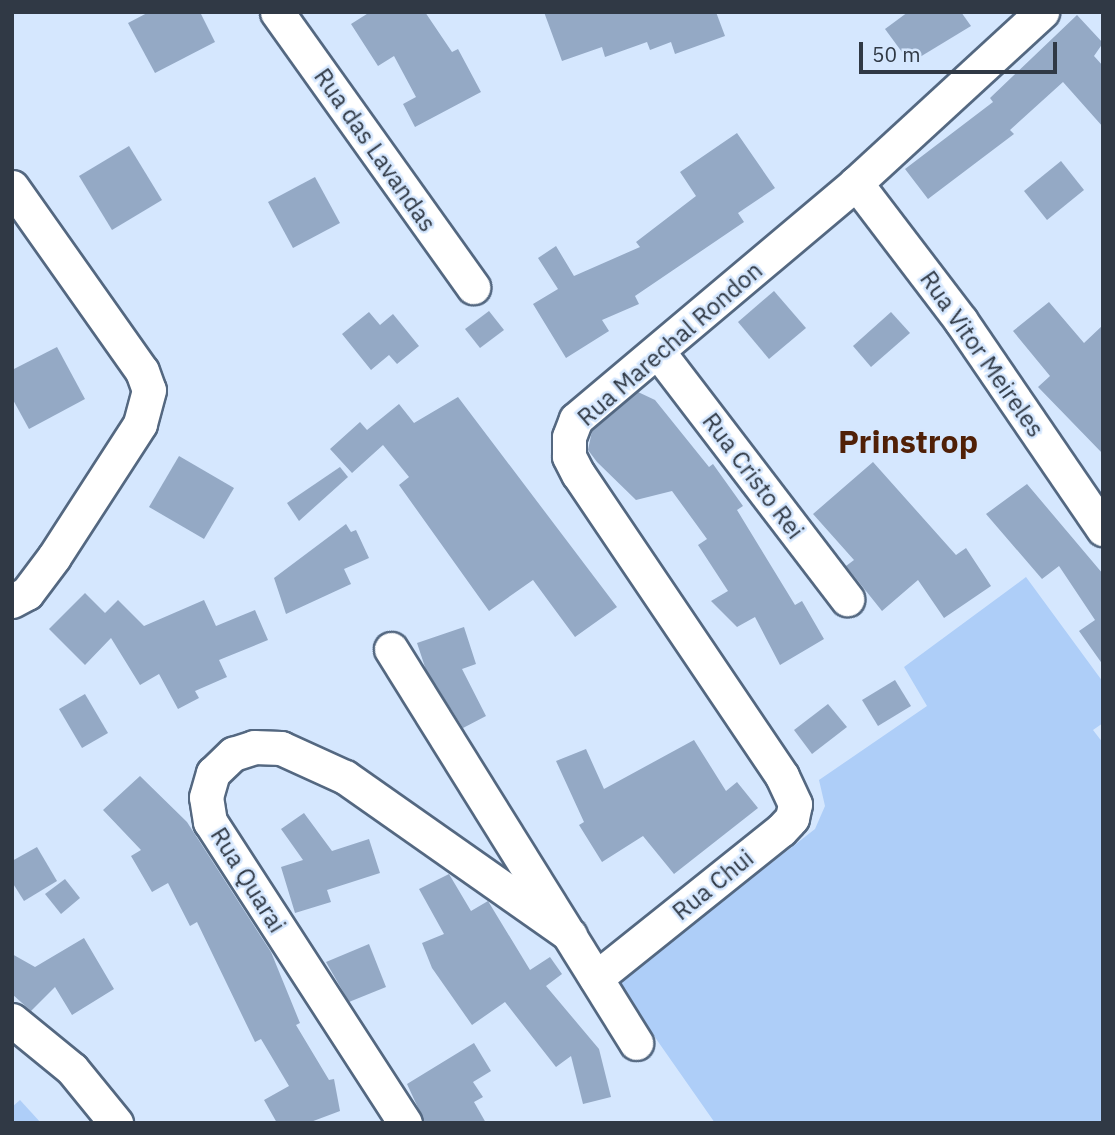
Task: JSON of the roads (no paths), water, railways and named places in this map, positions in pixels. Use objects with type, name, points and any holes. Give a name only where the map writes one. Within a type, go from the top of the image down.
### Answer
[{"type":"street","name":"Rua das Lavandas","points":[[277,12],[472,287]]},
{"type":"street","name":"Rua Marechal Rondon","points":[[782,776],[569,456],[569,437],[576,419],[659,353],[856,183],[1042,12]]},
{"type":"street","name":"Rua Vitor Meireles","points":[[856,183],[961,321],[1103,529]]},
{"type":"street","points":[[12,187],[142,371],[149,390],[140,424],[54,556],[27,593],[12,601]]},
{"type":"street","name":"Rua Cristo Rei","points":[[659,353],[847,599]]},
{"type":"street","points":[[391,649],[636,1043]]},
{"type":"street","name":"Rua Quarai","points":[[405,1123],[215,831],[206,797],[213,773],[233,754],[254,747],[281,748],[323,767],[396,809],[570,935]]},
{"type":"street","name":"Rua Chui","points":[[596,978],[782,830],[792,818],[794,804],[782,776]]},
{"type":"street","points":[[12,1020],[72,1069],[116,1123]]},
{"type":"district","name":"Prinstrop","points":[[908,441]]}]
